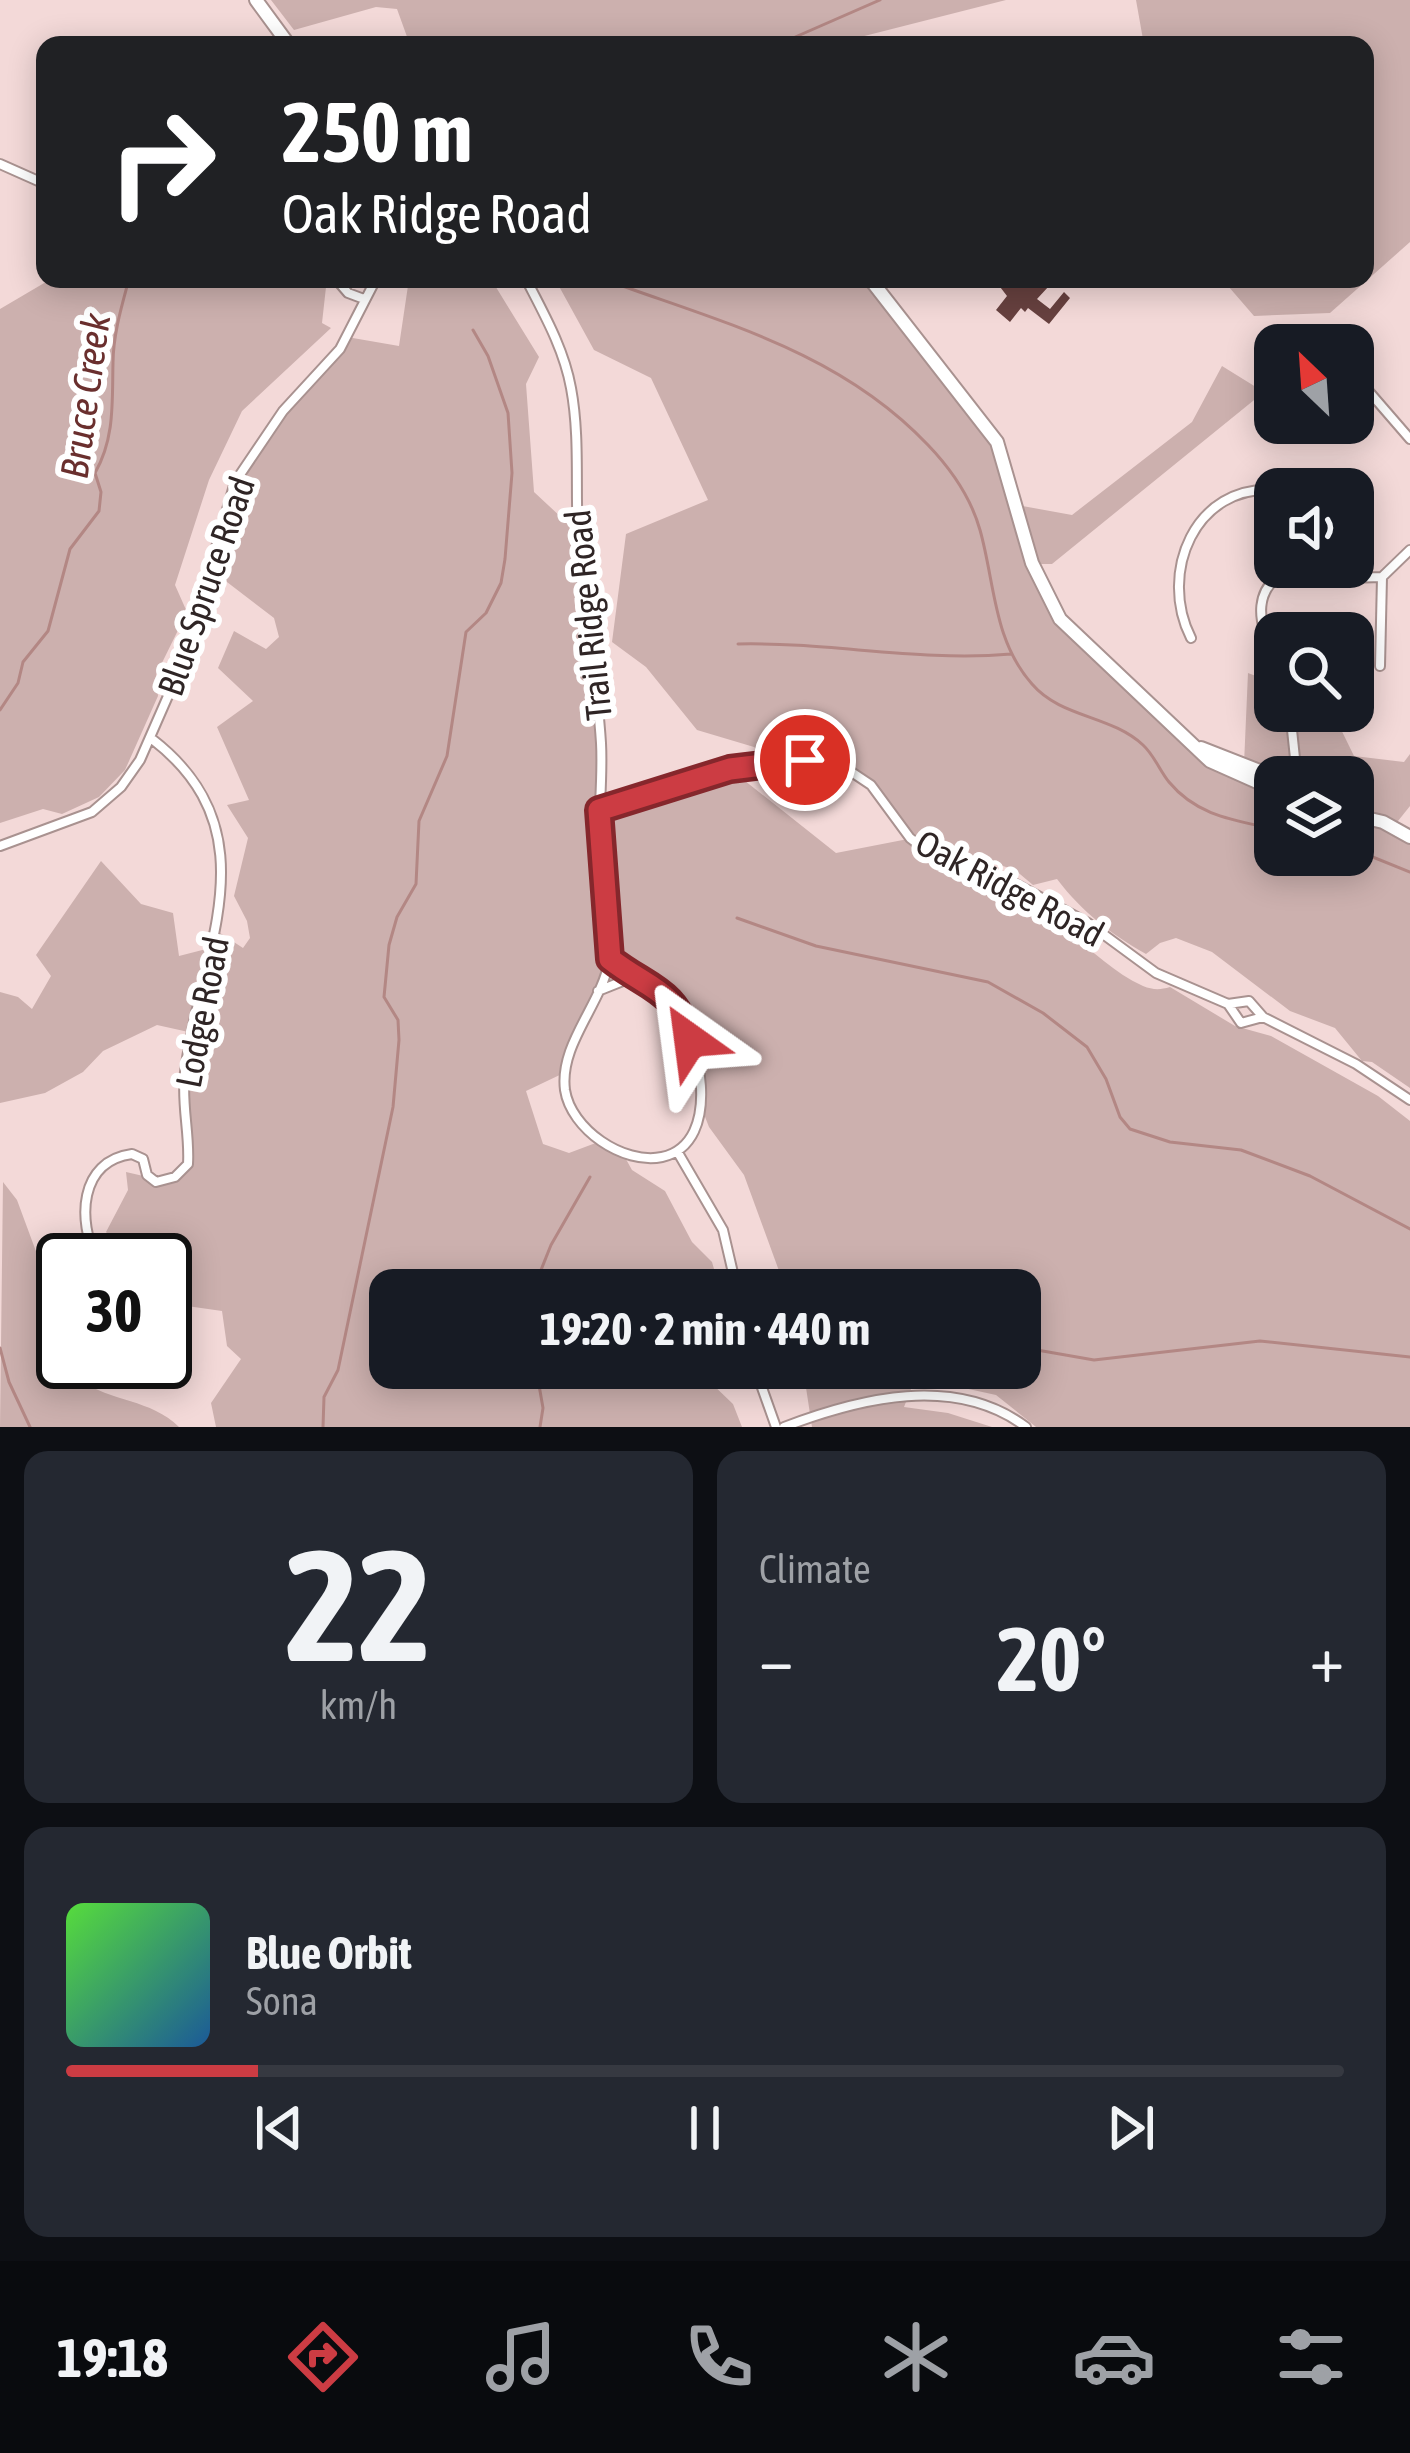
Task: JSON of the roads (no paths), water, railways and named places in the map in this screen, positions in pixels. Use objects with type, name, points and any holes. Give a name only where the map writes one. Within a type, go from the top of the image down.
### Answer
[{"type":"main road","points":[[256,0],[282,36]]},
{"type":"main road","points":[[877,288],[997,442],[1032,563],[1060,619],[1194,745],[1229,772],[1254,782]]},
{"type":"main road","points":[[1194,745],[1254,769]]},
{"type":"main road","points":[[1374,820],[1410,837]]},
{"type":"street","points":[[0,164],[36,180]]},
{"type":"street","points":[[344,288],[364,299]]},
{"type":"street","name":"Blue Spruce Road","points":[[0,846],[92,812],[121,787],[152,740],[197,619],[236,482],[283,411],[340,349],[371,288]]},
{"type":"street","name":"Trail Ridge Road","points":[[530,288],[560,349],[574,408],[579,551],[600,725],[599,810],[610,959],[568,1062],[568,1100],[590,1132],[615,1149],[651,1158],[676,1151]]},
{"type":"street","points":[[1374,397],[1410,439]]},
{"type":"street","points":[[1191,638],[1177,601],[1178,568],[1187,542],[1217,504],[1254,491]]},
{"type":"street","points":[[1374,577],[1382,577],[1410,550]]},
{"type":"street","points":[[1380,666],[1382,577]]},
{"type":"street","name":"Lodge Road","points":[[87,1233],[85,1212],[96,1172],[112,1159],[132,1154],[143,1159],[147,1175],[156,1182],[175,1177],[188,1164],[185,1066],[221,913],[223,865],[208,809],[176,761],[152,740]]},
{"type":"street","name":"Oak Ridge Road","points":[[599,810],[730,769],[805,760],[841,765],[872,785],[910,838],[932,856],[1012,882],[1088,923],[1156,973],[1228,1004],[1241,1023],[1262,1017]]},
{"type":"street","points":[[610,959],[674,1002],[690,1040],[699,1077],[699,1118],[687,1142],[676,1151],[723,1230],[732,1269]]},
{"type":"street","points":[[598,991],[634,976]]},
{"type":"street","name":"Oak Ridge Road","points":[[1228,1004],[1249,1000],[1262,1017],[1303,1034],[1410,1100]]},
{"type":"street","points":[[764,1389],[780,1427],[874,1402],[947,1396],[987,1403],[1026,1427]]},
{"type":"waterway","points":[[798,36],[880,0]]},
{"type":"waterway","name":"Bruce Creek","points":[[0,710],[18,683],[23,662],[48,631],[70,549],[99,511],[101,492],[95,473],[109,433],[115,342],[127,288]]},
{"type":"waterway","points":[[628,288],[782,345],[859,387],[894,414],[936,454],[966,495],[980,530],[1002,630],[1032,684],[1057,704],[1130,735],[1192,802],[1254,825]]},
{"type":"waterway","points":[[323,1427],[324,1397],[338,1370],[393,1107],[399,1040],[398,1020],[384,997],[389,945],[397,917],[416,884],[419,821],[447,756],[466,632],[486,613],[501,583],[505,559],[512,473],[508,413],[488,356],[473,330]]},
{"type":"waterway","points":[[738,644],[942,656],[1011,654]]},
{"type":"waterway","points":[[1374,857],[1410,872]]},
{"type":"waterway","points":[[737,918],[816,946],[988,982],[1043,1013],[1087,1047],[1130,1129],[1170,1142],[1241,1150],[1310,1176],[1410,1229]]},
{"type":"waterway","points":[[541,1269],[590,1177]]},
{"type":"waterway","points":[[1041,1351],[1094,1360],[1260,1341],[1410,1357]]},
{"type":"waterway","points":[[0,1348],[9,1382],[30,1427]]},
{"type":"waterway","points":[[540,1389],[540,1427]]}]
